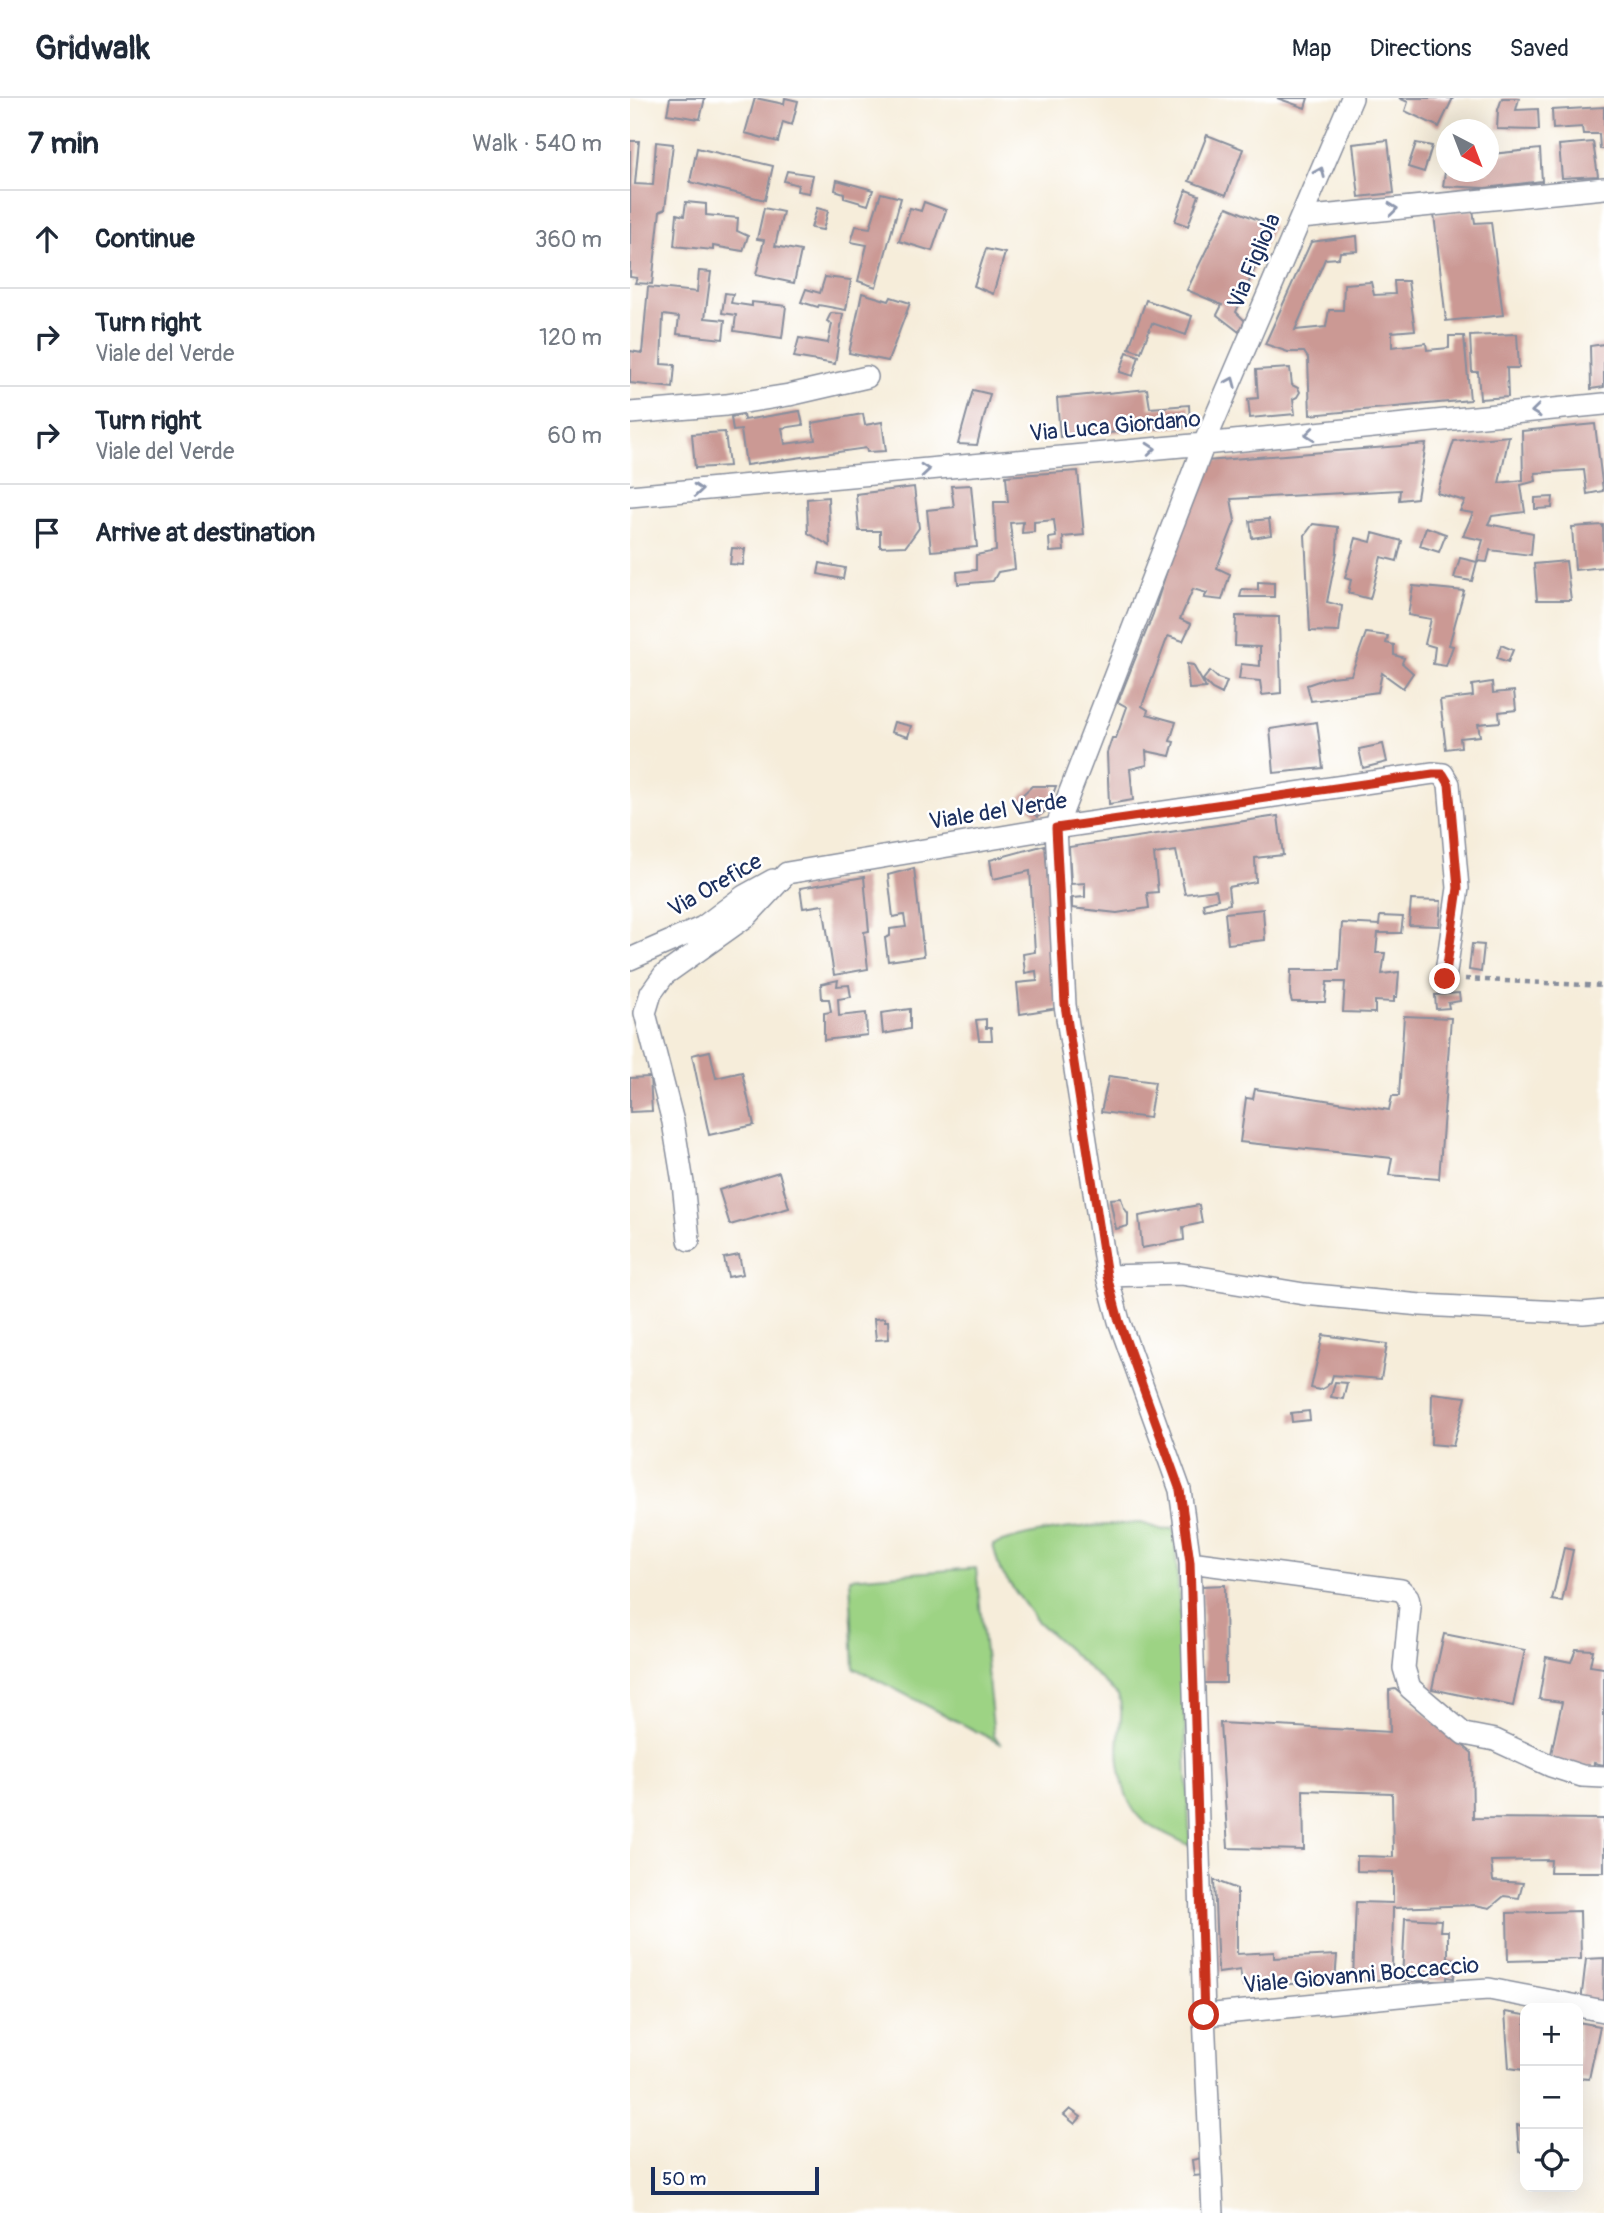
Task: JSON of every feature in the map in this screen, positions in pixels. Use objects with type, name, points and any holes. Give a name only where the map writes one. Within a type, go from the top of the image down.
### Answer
[{"type":"street","name":"Via Figliola","points":[[1056,828],[1204,444],[1352,98]]},
{"type":"street","points":[[1301,218],[1604,188]]},
{"type":"street","points":[[630,413],[726,405],[789,395],[867,377]]},
{"type":"street","name":"Via Luca Giordano","points":[[630,496],[1204,444],[1604,404]]},
{"type":"street","name":"Viale del Verde","points":[[787,873],[1056,828],[1443,774],[1449,784],[1458,888],[1445,979]]},
{"type":"street","points":[[1056,828],[1065,1005],[1107,1276],[1119,1321],[1180,1490],[1190,1562],[1213,2213]]},
{"type":"street","points":[[688,1240],[683,1183],[673,1122],[645,1013],[651,993],[664,975],[747,916],[787,873]]},
{"type":"street","name":"Via Orefice","points":[[630,959],[703,927],[744,896],[787,873]]},
{"type":"street","points":[[1107,1276],[1181,1273],[1304,1294],[1421,1305],[1583,1313],[1604,1311]]},
{"type":"street","points":[[1190,1562],[1401,1590],[1408,1597],[1410,1607],[1404,1668],[1410,1688],[1464,1734],[1495,1740],[1551,1766],[1582,1776],[1604,1777]]},
{"type":"street","name":"Viale Giovanni Boccaccio","points":[[1204,2015],[1489,1989],[1604,2011]]},
{"type":"path","points":[[1445,979],[1604,986]]},
{"type":"green space","points":[[1141,1523],[1163,1530],[1174,1528],[1181,1623],[1190,1846],[1146,1823],[1135,1813],[1120,1769],[1118,1747],[1121,1710],[1118,1695],[1036,1620],[1000,1570],[993,1545],[1047,1531]]},
{"type":"green space","points":[[976,1568],[994,1736],[1001,1744],[854,1668],[850,1578]]},
{"type":"building","points":[[670,98],[705,98],[700,119],[667,114]]},
{"type":"building","points":[[755,98],[784,104],[785,98],[798,101],[792,125],[783,122],[778,142],[745,133]]},
{"type":"building","points":[[1277,98],[1308,98],[1305,108]]},
{"type":"building","points":[[1399,98],[1453,98],[1443,119],[1436,119],[1436,126],[1405,111],[1408,102]]},
{"type":"building","points":[[1502,98],[1519,98],[1516,110],[1538,109],[1539,130],[1499,129],[1498,110]]},
{"type":"building","points":[[1604,107],[1604,149],[1600,149],[1599,134],[1583,134],[1582,127],[1553,129],[1552,110]]},
{"type":"building","points":[[1207,135],[1243,149],[1226,195],[1189,181]]},
{"type":"building","points":[[1388,140],[1394,193],[1359,197],[1353,144]]},
{"type":"building","points":[[630,141],[639,141],[635,184],[653,185],[656,142],[673,144],[665,209],[660,211],[652,284],[635,283],[637,278],[630,277]]},
{"type":"building","points":[[1593,142],[1598,176],[1562,178],[1559,145]]},
{"type":"building","points":[[1416,143],[1432,146],[1424,172],[1408,167]]},
{"type":"building","points":[[697,148],[773,166],[765,200],[690,182]]},
{"type":"building","points":[[1540,149],[1542,181],[1485,188],[1443,186],[1444,182],[1499,182],[1499,153]]},
{"type":"building","points":[[787,171],[813,175],[809,193],[797,191],[798,185],[784,181]]},
{"type":"building","points":[[837,180],[873,190],[868,205],[844,198],[844,193],[835,190]]},
{"type":"building","points":[[1186,190],[1199,195],[1188,226],[1175,221]]},
{"type":"building","points":[[881,193],[901,198],[876,287],[858,281],[867,245],[851,242],[856,226],[870,228]]},
{"type":"building","points":[[686,202],[706,204],[706,215],[738,218],[737,231],[748,236],[743,251],[713,246],[713,250],[674,246],[677,214],[684,216]]},
{"type":"building","points":[[924,202],[946,210],[932,251],[899,241],[910,208],[921,211]]},
{"type":"building","points":[[1227,207],[1273,226],[1236,312],[1245,321],[1239,332],[1217,315],[1222,305],[1187,290]]},
{"type":"building","points":[[764,208],[783,212],[775,246],[801,251],[794,283],[756,275],[764,240],[757,239]]},
{"type":"building","points":[[817,208],[828,211],[823,230],[811,228]]},
{"type":"building","points":[[1473,210],[1475,223],[1491,222],[1503,315],[1446,321],[1434,214]]},
{"type":"building","points":[[1357,236],[1358,251],[1340,252],[1339,258],[1325,259],[1295,330],[1326,327],[1329,310],[1343,310],[1344,284],[1371,282],[1374,295],[1395,294],[1394,281],[1408,281],[1415,330],[1392,332],[1392,347],[1426,343],[1427,350],[1449,348],[1449,336],[1464,336],[1470,400],[1310,415],[1308,358],[1304,352],[1288,352],[1265,344],[1311,242]]},
{"type":"building","points":[[986,249],[1005,253],[993,294],[974,286]]},
{"type":"building","points":[[699,271],[711,272],[705,318],[725,320],[723,339],[677,334],[679,317],[663,315],[661,364],[675,365],[673,388],[630,383],[630,351],[642,353],[648,287],[697,292]]},
{"type":"building","points":[[825,277],[851,280],[846,310],[801,302],[806,289],[820,293]]},
{"type":"building","points":[[725,293],[733,294],[731,303],[752,306],[752,302],[786,306],[782,338],[734,331],[736,315],[722,313]]},
{"type":"building","points":[[862,293],[889,301],[891,297],[910,303],[888,361],[849,353]]},
{"type":"building","points":[[1146,300],[1192,316],[1186,335],[1152,323],[1141,352],[1129,348]]},
{"type":"building","points":[[831,313],[843,314],[835,364],[794,357],[799,338],[828,343],[832,324],[827,321]]},
{"type":"building","points":[[1517,334],[1519,368],[1507,368],[1508,397],[1480,399],[1478,372],[1472,372],[1470,336]]},
{"type":"building","points":[[1604,344],[1604,387],[1591,389],[1590,346]]},
{"type":"building","points":[[1127,352],[1139,356],[1133,376],[1120,372]]},
{"type":"building","points":[[1290,368],[1292,385],[1300,392],[1293,399],[1295,414],[1250,418],[1248,399],[1258,398],[1256,370]]},
{"type":"building","points":[[1147,389],[1150,408],[1189,405],[1190,426],[1060,437],[1057,398]]},
{"type":"building","points":[[973,390],[990,394],[977,445],[958,444]]},
{"type":"building","points":[[800,411],[803,425],[782,428],[785,444],[815,440],[812,423],[863,414],[865,425],[882,422],[886,451],[867,452],[866,448],[746,465],[741,430],[733,431],[731,417],[743,415],[744,420]]},
{"type":"building","points":[[1595,424],[1603,491],[1587,494],[1584,470],[1535,473],[1536,481],[1521,485],[1525,512],[1492,516],[1488,524],[1533,533],[1531,555],[1490,550],[1487,562],[1477,561],[1483,540],[1463,536],[1473,513],[1460,511],[1465,501],[1437,493],[1454,441],[1509,436],[1499,483],[1523,480],[1522,431]]},
{"type":"building","points":[[725,432],[729,466],[695,468],[692,434]]},
{"type":"building","points":[[1426,444],[1417,498],[1399,500],[1400,490],[1231,499],[1235,521],[1217,568],[1230,574],[1222,600],[1204,598],[1207,593],[1193,589],[1180,619],[1191,624],[1183,641],[1168,636],[1142,706],[1148,710],[1147,714],[1176,722],[1170,741],[1174,742],[1170,756],[1146,751],[1147,765],[1130,769],[1133,800],[1109,804],[1107,753],[1112,738],[1116,738],[1127,707],[1118,702],[1153,614],[1184,517],[1206,461]]},
{"type":"building","points":[[1078,471],[1084,535],[1063,537],[1064,551],[1050,552],[1049,538],[1056,537],[1054,520],[1034,522],[1034,532],[1022,533],[1023,522],[1010,523],[1015,569],[998,572],[993,581],[958,584],[957,572],[976,570],[976,555],[996,551],[994,502],[1008,502],[1006,476]]},
{"type":"building","points":[[971,485],[977,547],[931,551],[927,510],[954,507],[951,486]]},
{"type":"building","points":[[914,487],[919,528],[906,546],[880,547],[880,531],[859,531],[856,494]]},
{"type":"building","points":[[828,497],[830,546],[808,533],[807,499]]},
{"type":"building","points":[[1553,497],[1552,508],[1535,509],[1535,498]]},
{"type":"building","points":[[1269,519],[1271,535],[1252,538],[1250,521]]},
{"type":"building","points":[[1313,524],[1338,527],[1337,552],[1327,602],[1342,606],[1339,632],[1310,631],[1305,535]]},
{"type":"building","points":[[1603,525],[1604,567],[1575,570],[1572,527]]},
{"type":"building","points":[[1426,527],[1446,534],[1439,552],[1420,546]]},
{"type":"building","points":[[1373,533],[1402,541],[1397,561],[1381,557],[1370,599],[1348,593],[1351,580],[1345,578],[1356,538],[1371,542]]},
{"type":"building","points":[[732,548],[745,549],[743,565],[730,564]]},
{"type":"building","points":[[1460,558],[1477,562],[1472,581],[1454,578]]},
{"type":"building","points":[[1566,561],[1571,600],[1537,600],[1534,564]]},
{"type":"building","points":[[820,563],[845,568],[843,579],[818,574]]},
{"type":"building","points":[[1258,582],[1274,583],[1274,597],[1240,597],[1242,589],[1258,590]]},
{"type":"building","points":[[1413,586],[1464,591],[1449,645],[1453,646],[1446,666],[1433,664],[1435,647],[1425,644],[1431,619],[1408,615]]},
{"type":"building","points":[[1236,616],[1279,617],[1281,693],[1262,695],[1260,681],[1239,679],[1241,664],[1260,666],[1260,647],[1235,646]]},
{"type":"building","points":[[1366,633],[1388,636],[1386,643],[1394,645],[1394,655],[1404,658],[1402,663],[1413,673],[1403,688],[1382,673],[1378,692],[1311,701],[1307,685],[1330,677],[1351,675]]},
{"type":"building","points":[[1501,645],[1513,650],[1508,662],[1497,658]]},
{"type":"building","points":[[1187,664],[1193,665],[1206,688],[1189,689]]},
{"type":"building","points":[[1210,671],[1227,681],[1222,694],[1203,680]]},
{"type":"building","points":[[1492,682],[1493,693],[1514,691],[1516,710],[1499,712],[1500,722],[1478,724],[1480,736],[1460,738],[1461,747],[1446,749],[1440,700],[1473,696],[1472,685]]},
{"type":"building","points":[[894,722],[911,726],[908,737],[891,732]]},
{"type":"building","points":[[1317,722],[1323,768],[1274,773],[1270,729]]},
{"type":"building","points":[[1383,744],[1387,762],[1363,768],[1359,749]]},
{"type":"building","points":[[1032,786],[1056,786],[1047,810],[1037,817],[1020,797]]},
{"type":"building","points":[[1278,816],[1283,855],[1255,858],[1256,882],[1228,887],[1230,904],[1204,910],[1203,903],[1218,899],[1216,890],[1185,894],[1176,851],[1154,854],[1158,892],[1147,893],[1149,908],[1117,913],[1072,908],[1072,898],[1085,897],[1085,883],[1071,884],[1069,847]]},
{"type":"building","points":[[1045,845],[1058,1008],[1020,1014],[1017,983],[1037,981],[1036,971],[1025,973],[1023,954],[1035,952],[1030,871],[993,879],[990,860]]},
{"type":"building","points":[[914,868],[924,956],[888,961],[885,938],[890,936],[890,929],[906,927],[904,915],[893,917],[888,875]]},
{"type":"building","points":[[864,877],[869,931],[864,932],[868,969],[834,975],[823,905],[803,908],[800,888]]},
{"type":"building","points":[[1411,900],[1441,901],[1439,926],[1409,925]]},
{"type":"building","points":[[1263,909],[1265,940],[1228,944],[1225,913]]},
{"type":"building","points":[[1380,916],[1403,917],[1401,933],[1378,933],[1376,953],[1385,953],[1382,974],[1399,972],[1397,997],[1394,997],[1394,1002],[1375,1001],[1375,1013],[1343,1012],[1345,982],[1327,982],[1325,1002],[1292,1002],[1291,970],[1339,970],[1342,923],[1379,925]]},
{"type":"building","points":[[1472,944],[1484,945],[1481,972],[1469,970]]},
{"type":"building","points":[[838,980],[837,986],[849,985],[851,997],[838,999],[839,1016],[866,1013],[867,1035],[824,1040],[824,1013],[831,1012],[829,999],[822,999],[821,984]]},
{"type":"building","points":[[1459,993],[1460,1001],[1448,1003],[1449,1008],[1436,1009],[1435,995]]},
{"type":"building","points":[[910,1009],[910,1029],[883,1034],[881,1013]]},
{"type":"building","points":[[1404,1016],[1451,1018],[1439,1179],[1389,1175],[1392,1158],[1240,1142],[1246,1098],[1253,1099],[1255,1089],[1389,1110],[1392,1096],[1399,1096]]},
{"type":"building","points":[[986,1019],[986,1028],[991,1028],[992,1040],[979,1040],[976,1020]]},
{"type":"building","points":[[710,1051],[716,1078],[742,1072],[754,1125],[709,1135],[692,1055]]},
{"type":"building","points":[[1109,1076],[1155,1082],[1149,1118],[1101,1112]]},
{"type":"building","points":[[650,1077],[652,1111],[630,1112],[630,1078]]},
{"type":"building","points":[[779,1172],[789,1208],[730,1225],[719,1190]]},
{"type":"building","points":[[1121,1198],[1128,1213],[1128,1226],[1116,1229],[1110,1199]]},
{"type":"building","points":[[1199,1205],[1202,1223],[1183,1227],[1184,1240],[1142,1248],[1139,1216]]},
{"type":"building","points":[[739,1255],[743,1274],[728,1277],[724,1258]]},
{"type":"building","points":[[885,1318],[885,1321],[888,1321],[889,1339],[876,1340],[874,1319]]},
{"type":"building","points":[[1323,1335],[1387,1344],[1381,1379],[1333,1375],[1326,1387],[1320,1390],[1311,1388]]},
{"type":"building","points":[[1335,1382],[1347,1383],[1343,1399],[1331,1397]]},
{"type":"building","points":[[1432,1393],[1466,1397],[1453,1446],[1431,1444]]},
{"type":"building","points":[[1309,1411],[1310,1420],[1292,1422],[1291,1413]]},
{"type":"building","points":[[1564,1548],[1573,1550],[1562,1602],[1552,1600]]},
{"type":"building","points":[[1225,1585],[1226,1683],[1203,1683],[1202,1586]]},
{"type":"building","points":[[1444,1634],[1525,1650],[1513,1706],[1432,1689]]},
{"type":"building","points":[[1576,1649],[1593,1650],[1590,1666],[1604,1668],[1604,1765],[1594,1763],[1593,1768],[1550,1759],[1562,1702],[1539,1699],[1546,1657],[1571,1662]]},
{"type":"building","points":[[1395,1689],[1472,1753],[1473,1818],[1604,1819],[1604,1872],[1550,1872],[1551,1860],[1491,1861],[1493,1881],[1523,1883],[1519,1898],[1504,1896],[1490,1908],[1475,1905],[1393,1908],[1392,1968],[1382,1968],[1382,1980],[1353,1979],[1356,1902],[1393,1903],[1393,1872],[1357,1871],[1357,1856],[1393,1857],[1392,1793],[1303,1790],[1304,1850],[1228,1848],[1220,1723],[1390,1732],[1389,1690]]},
{"type":"building","points":[[1214,1880],[1237,1889],[1237,1954],[1274,1952],[1274,1958],[1337,1955],[1335,1982],[1243,1986],[1240,1970],[1218,1973]]},
{"type":"building","points":[[1580,1911],[1581,1959],[1508,1961],[1507,1913]]},
{"type":"building","points":[[1405,1918],[1441,1920],[1440,1931],[1448,1931],[1448,1958],[1456,1959],[1454,1978],[1447,1977],[1447,1981],[1402,1981]]},
{"type":"building","points":[[1604,1958],[1603,2007],[1581,2002],[1586,1959]]},
{"type":"building","points":[[1505,2012],[1520,2014],[1520,2069],[1509,2068]]},
{"type":"building","points":[[1583,2023],[1600,2026],[1589,2079],[1583,2078]]},
{"type":"building","points":[[1070,2109],[1081,2117],[1075,2124],[1064,2115]]},
{"type":"building","points":[[1517,2125],[1520,2125],[1519,2152]]},
{"type":"building","points":[[1201,2158],[1203,2175],[1194,2176],[1192,2160]]},
{"type":"route","points":[[1204,2015],[1190,1562],[1180,1490],[1119,1321],[1107,1276],[1065,1005],[1056,828],[1443,774],[1449,784],[1458,888],[1445,979]]}]
